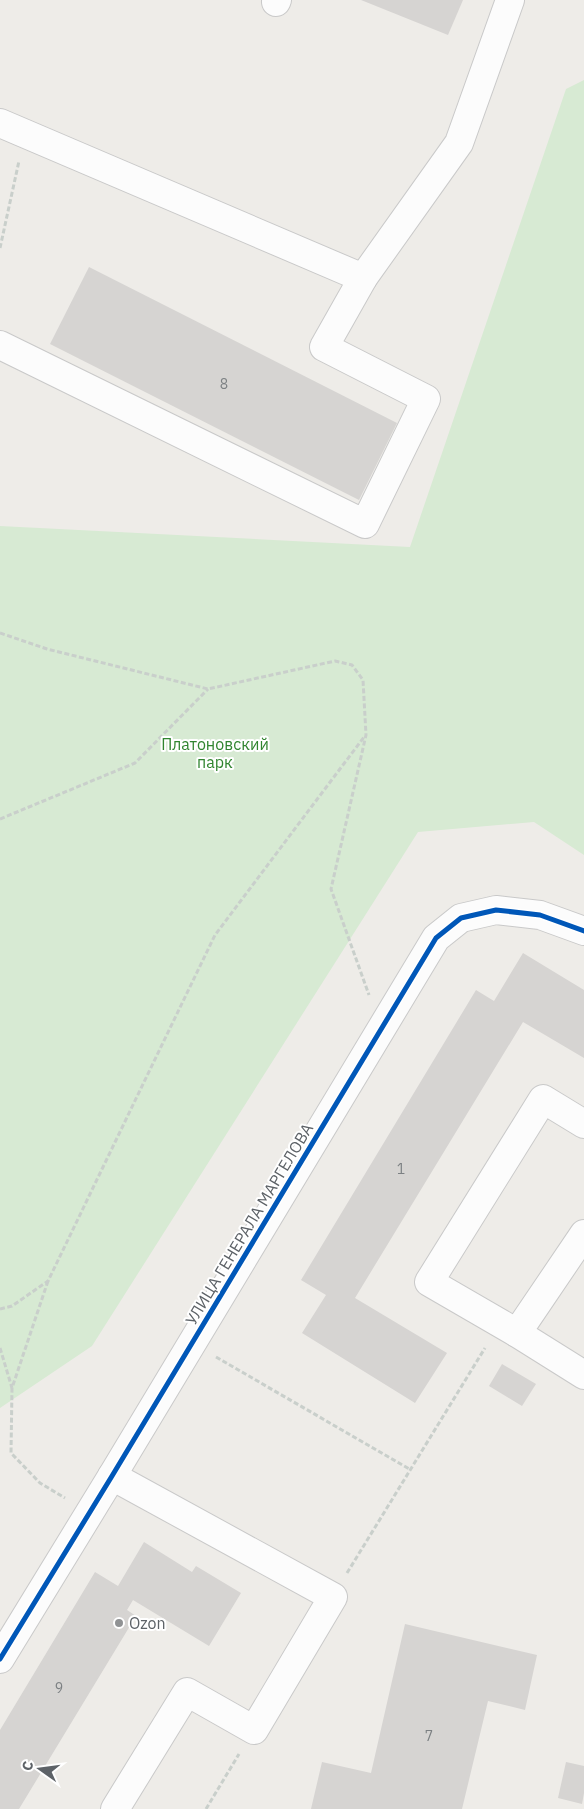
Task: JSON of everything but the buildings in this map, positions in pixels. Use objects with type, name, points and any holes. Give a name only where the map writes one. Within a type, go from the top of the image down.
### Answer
[{"type":"street","points":[[0,345],[364,524],[426,399],[324,347],[363,278],[459,144],[510,0]]},
{"type":"street","points":[[0,122],[363,278]]},
{"type":"street","name":"УЛИЦА ГЕНЕРАЛА МАРГЕЛОВА","points":[[0,1659],[436,938],[462,918],[496,910],[540,915],[584,931]]},
{"type":"street","points":[[584,1124],[543,1099],[429,1282],[584,1375]]},
{"type":"street","points":[[508,1328],[584,1234]]},
{"type":"street","points":[[112,1476],[332,1597],[254,1730],[187,1692],[115,1809]]},
{"type":"path","points":[[0,248],[25,133]]},
{"type":"path","points":[[0,632],[47,649],[208,689],[335,661],[352,665],[363,680],[366,735],[331,889],[375,1011],[386,1020]]},
{"type":"path","points":[[0,819],[135,763],[208,689]]},
{"type":"path","points":[[70,1502],[40,1483],[11,1453],[12,1388],[48,1280],[215,935],[366,735]]},
{"type":"path","points":[[0,1309],[12,1306],[48,1280]]},
{"type":"path","points":[[332,1597],[411,1470],[508,1328]]},
{"type":"path","points":[[192,1343],[411,1470]]},
{"type":"path","points":[[0,1348],[12,1388]]},
{"type":"path","points":[[206,1809],[254,1730]]},
{"type":"green space","name":"Платоновский парк","points":[[584,80],[584,855],[534,822],[418,832],[92,1346],[0,1408],[0,526],[410,547],[566,89]]},
{"type":"cycle path","points":[[0,1659],[436,938],[461,918],[496,910],[540,915],[584,931]]},
{"type":"place","name":"Ozon","points":[[119,1623]]}]
